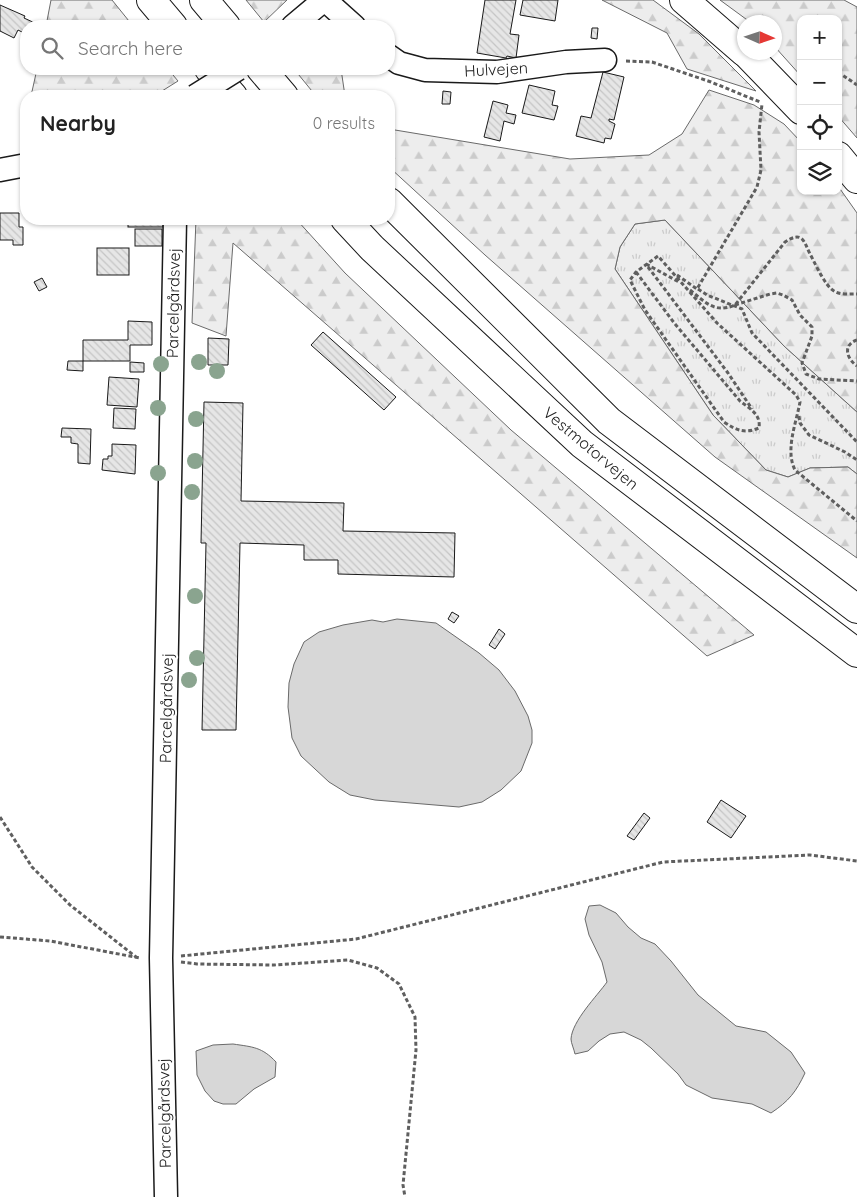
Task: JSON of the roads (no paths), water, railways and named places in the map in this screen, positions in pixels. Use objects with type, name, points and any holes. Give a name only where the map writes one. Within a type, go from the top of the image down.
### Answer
[{"type":"main road","points":[[151,0],[168,20]]},
{"type":"main road","points":[[204,0],[221,20]]},
{"type":"main road","points":[[684,0],[737,45]]},
{"type":"main road","points":[[750,60],[771,95],[797,108]]},
{"type":"main road","points":[[215,75],[228,90]]},
{"type":"main road","points":[[266,75],[279,90]]},
{"type":"main road","points":[[842,161],[857,179]]},
{"type":"main road","name":"Vestmotorvejen","points":[[395,208],[609,421],[857,609]]},
{"type":"main road","name":"Vestmotorvejen","points":[[351,225],[372,248],[582,444],[857,653]]},
{"type":"street","points":[[300,20],[325,0],[347,20]]},
{"type":"street","name":"Hulvejen","points":[[395,60],[426,70],[497,72],[566,62],[605,60]]},
{"type":"street","points":[[205,90],[229,75]]},
{"type":"street","points":[[0,170],[20,166]]},
{"type":"street","name":"Parcelgårdsvej","points":[[166,1197],[161,958],[175,225]]}]
